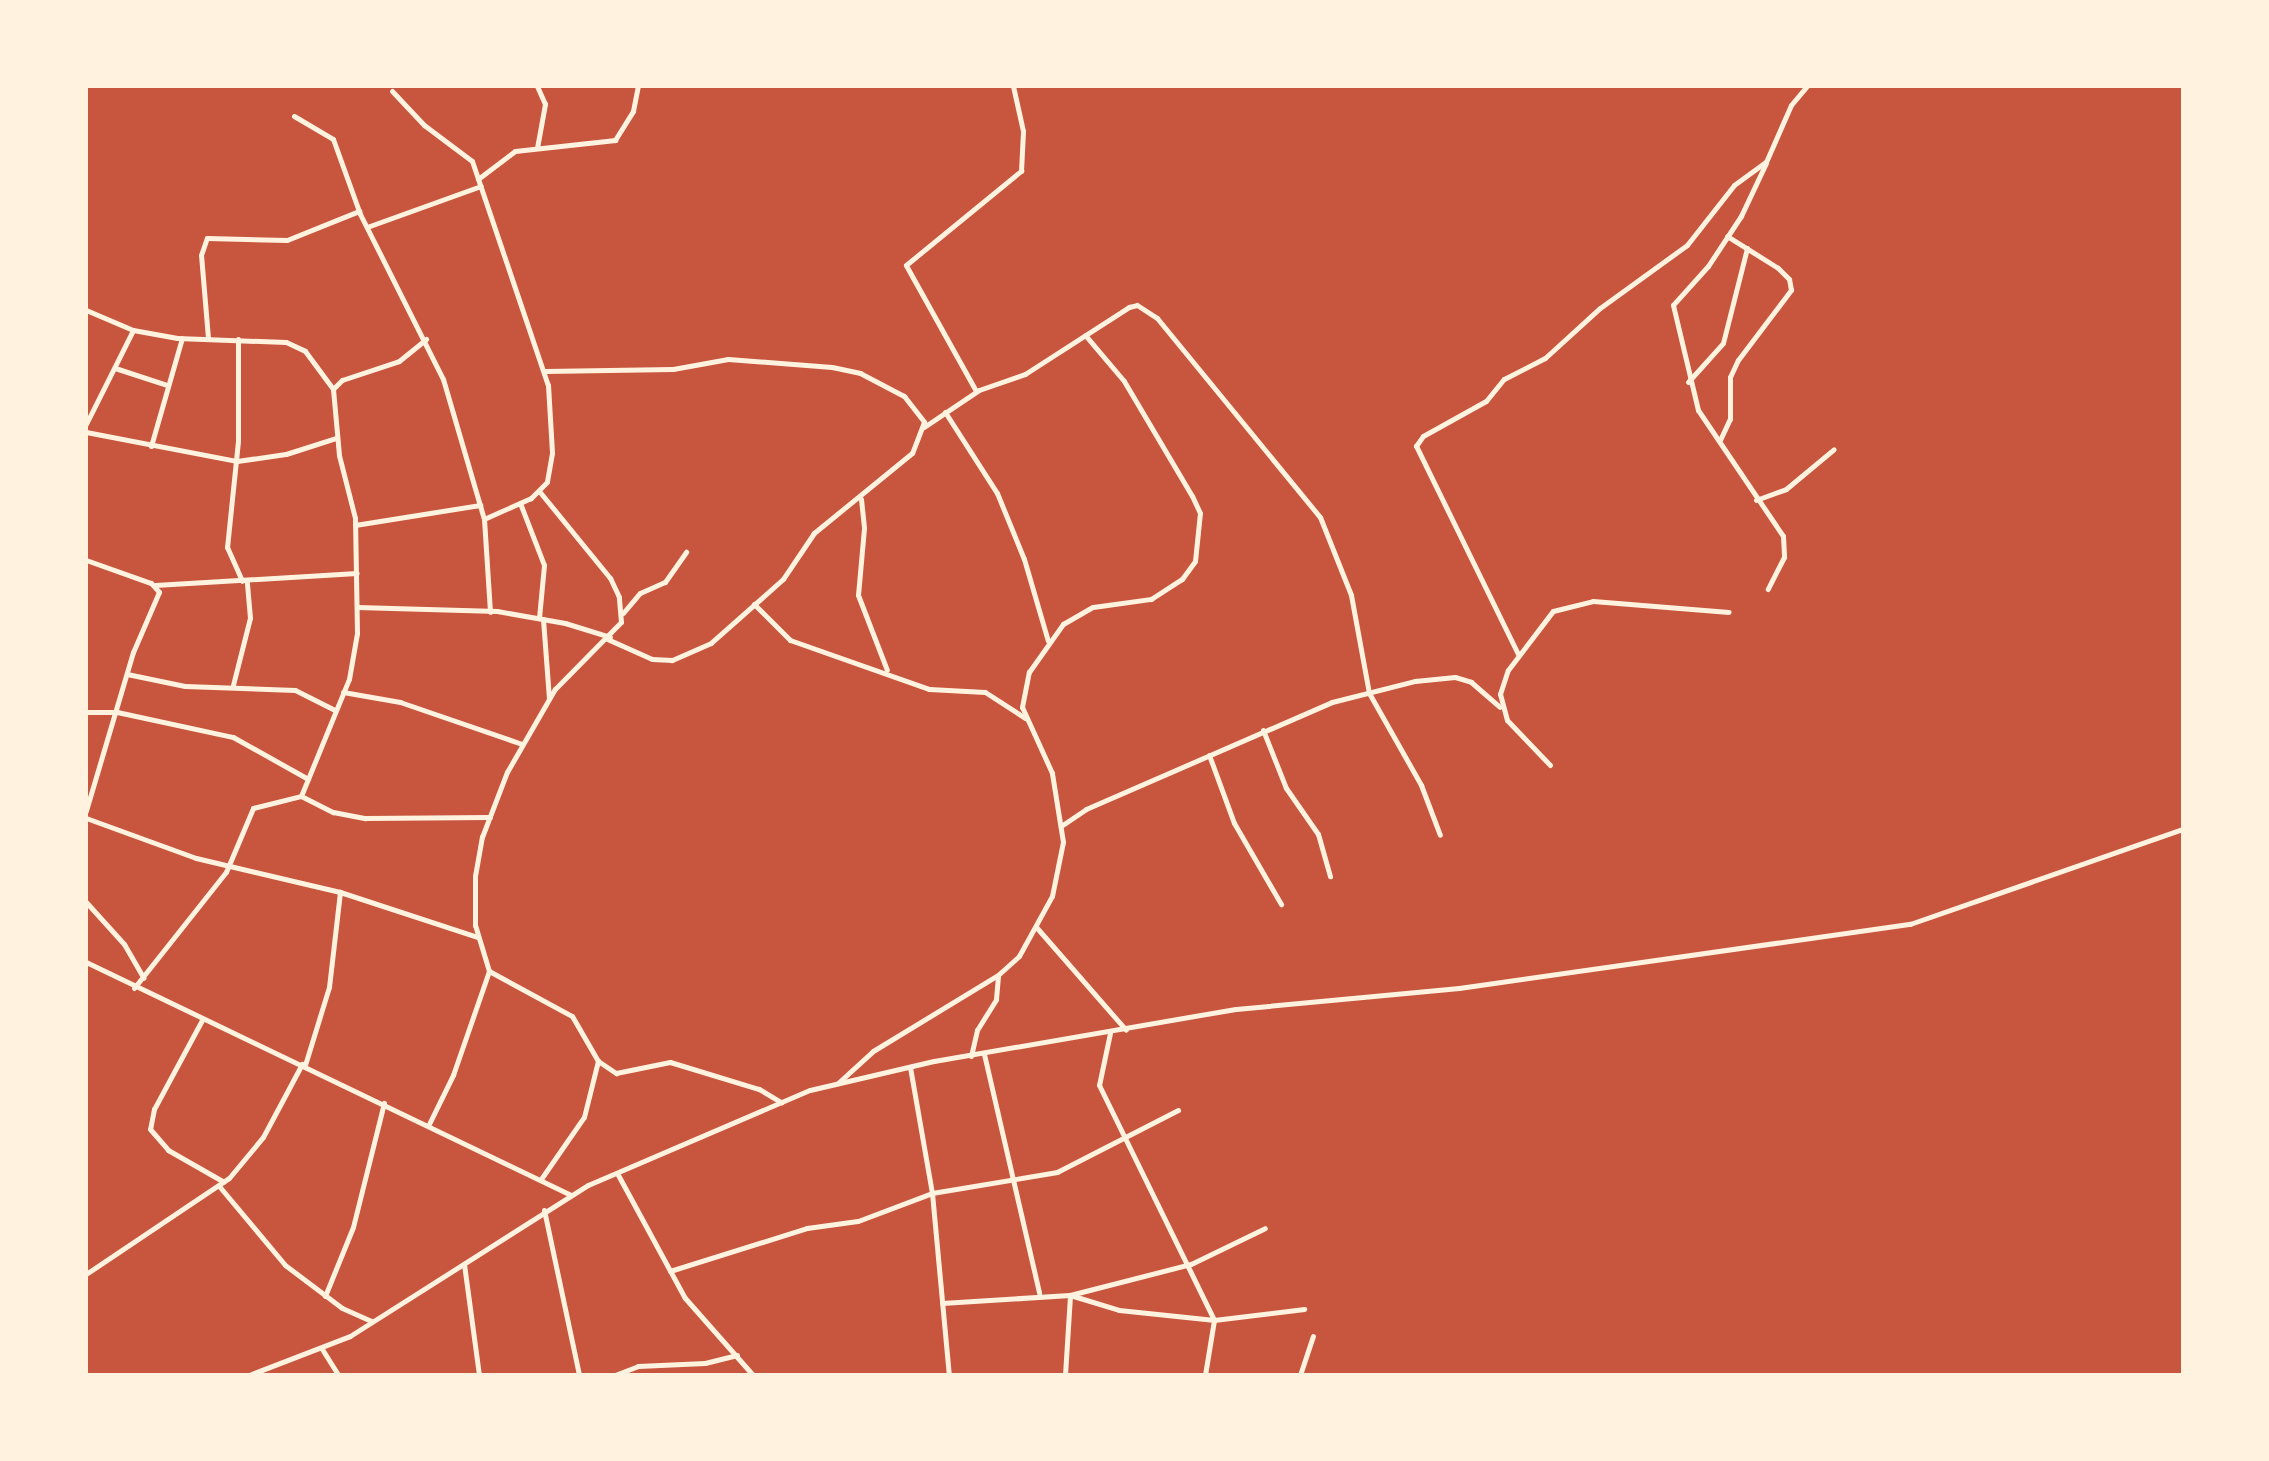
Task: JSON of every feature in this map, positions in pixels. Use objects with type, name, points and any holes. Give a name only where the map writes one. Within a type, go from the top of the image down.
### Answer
[{"type":"street","points":[[537,86],[545,104],[537,148]]},
{"type":"street","points":[[478,179],[503,157],[537,148],[615,140],[633,111],[638,86]]},
{"type":"street","points":[[976,391],[906,265],[1021,171],[1023,131],[1013,86]]},
{"type":"street","points":[[1768,589],[1784,557],[1783,536],[1698,410],[1688,382],[1673,305],[1727,236],[1766,162],[1791,105],[1807,86]]},
{"type":"street","points":[[392,91],[424,125],[462,150],[478,179],[545,371],[552,453],[547,482],[520,503],[484,519]]},
{"type":"street","points":[[294,116],[333,139],[359,211],[426,339],[460,427],[481,505],[490,612]]},
{"type":"street","points":[[1518,654],[1416,446],[1423,436],[1486,401],[1504,379],[1545,358],[1600,308],[1673,258],[1734,185],[1766,162]]},
{"type":"street","points":[[367,227],[481,186]]},
{"type":"street","points":[[208,338],[201,255],[207,238],[287,240],[359,211]]},
{"type":"street","points":[[1720,440],[1730,419],[1730,377],[1738,360],[1791,290],[1789,279],[1727,236]]},
{"type":"street","points":[[1688,382],[1723,343],[1747,248]]},
{"type":"street","points":[[357,607],[490,612],[541,619],[608,638],[652,659],[689,656],[783,579],[814,533],[912,453],[924,427],[976,391],[1025,374],[1129,307],[1145,309],[1269,462],[1300,491],[1320,517],[1342,565],[1369,693],[1421,785],[1440,835]]},
{"type":"street","points":[[86,310],[133,330],[182,338],[286,342],[305,351],[333,389],[336,438],[355,525],[357,607],[343,692],[301,796]]},
{"type":"street","points":[[86,424],[133,330]]},
{"type":"street","points":[[837,1084],[873,1051],[998,975],[1037,928],[1061,862],[1061,826],[1052,773],[1025,718],[1024,688],[1048,641],[1063,624],[1093,607],[1138,604],[1170,587],[1191,570],[1200,543],[1200,513],[1180,472],[1124,381],[1085,335]]},
{"type":"street","points":[[151,446],[182,338]]},
{"type":"street","points":[[232,686],[250,618],[244,581],[227,547],[237,461],[238,339]]},
{"type":"street","points":[[333,389],[342,380],[399,361],[426,339]]},
{"type":"street","points":[[545,371],[673,369],[728,359],[832,367],[860,373],[904,396],[920,412],[924,427]]},
{"type":"street","points":[[115,368],[167,385]]},
{"type":"street","points":[[945,412],[997,493],[1024,559],[1048,641]]},
{"type":"street","points":[[86,432],[237,461],[286,454],[336,438]]},
{"type":"street","points":[[1756,500],[1786,489],[1834,449]]},
{"type":"street","points":[[539,491],[610,578],[622,615]]},
{"type":"street","points":[[860,498],[864,528],[858,595],[887,670]]},
{"type":"street","points":[[520,503],[544,565],[541,619],[549,699]]},
{"type":"street","points":[[355,525],[481,505]]},
{"type":"street","points":[[429,1124],[453,1075],[489,971],[480,938],[475,876],[490,817],[522,744],[549,699],[608,638],[640,593],[665,582],[686,552]]},
{"type":"street","points":[[86,560],[155,585],[357,573]]},
{"type":"street","points":[[86,811],[127,674],[156,604],[155,585]]},
{"type":"street","points":[[1500,707],[1502,682],[1518,654],[1563,605],[1617,602],[1729,612]]},
{"type":"street","points":[[754,604],[790,640],[849,663],[887,670],[929,689],[985,692],[1025,718]]},
{"type":"street","points":[[127,674],[185,686],[295,690],[335,710]]},
{"type":"street","points":[[1061,826],[1086,809],[1263,730],[1369,693],[1455,677],[1471,682],[1500,707],[1550,765]]},
{"type":"street","points":[[343,692],[400,702],[522,744]]},
{"type":"street","points":[[86,712],[117,712],[233,737],[308,779]]},
{"type":"street","points":[[1263,730],[1286,788],[1318,834],[1330,876]]},
{"type":"street","points":[[1209,755],[1234,823],[1281,904]]},
{"type":"street","points":[[134,988],[228,867],[253,808],[301,796],[333,812],[365,818],[490,817]]},
{"type":"street","points":[[86,818],[228,867],[340,892],[480,938]]},
{"type":"street","points":[[249,1375],[322,1349],[372,1322],[571,1195],[781,1103],[837,1084],[910,1067],[1236,1009],[1459,988],[1910,924],[2183,829]]},
{"type":"street","points":[[86,1274],[222,1184],[263,1137],[304,1065],[329,987],[340,892]]},
{"type":"street","points":[[86,902],[124,944],[144,978]]},
{"type":"street","points":[[1037,928],[1126,1030]]},
{"type":"street","points":[[86,962],[134,988],[429,1124],[571,1195]]},
{"type":"street","points":[[489,971],[572,1016],[598,1061],[616,1073],[678,1064],[759,1089],[781,1103]]},
{"type":"street","points":[[971,1056],[977,1030],[996,999],[998,975]]},
{"type":"street","points":[[202,1020],[149,1122],[168,1150],[222,1184],[258,1238],[325,1296],[372,1322]]},
{"type":"street","points":[[1110,1033],[1099,1085],[1191,1264],[1214,1320],[1205,1375]]},
{"type":"street","points":[[984,1054],[1039,1293]]},
{"type":"street","points":[[541,1179],[584,1117],[598,1061]]},
{"type":"street","points":[[910,1067],[932,1193],[949,1375]]},
{"type":"street","points":[[325,1296],[353,1227],[384,1103]]},
{"type":"street","points":[[670,1271],[807,1228],[858,1221],[932,1193],[1015,1182],[1057,1172],[1178,1110]]},
{"type":"street","points":[[617,1173],[685,1298],[753,1375]]},
{"type":"street","points":[[544,1210],[579,1375]]},
{"type":"street","points":[[1070,1295],[1191,1264],[1265,1228]]},
{"type":"street","points":[[464,1264],[479,1375]]},
{"type":"street","points":[[942,1303],[1039,1293],[1070,1295],[1119,1310],[1214,1320],[1304,1309]]},
{"type":"street","points":[[1065,1375],[1070,1295]]},
{"type":"street","points":[[1300,1375],[1313,1336]]},
{"type":"street","points":[[322,1349],[338,1375]]},
{"type":"street","points":[[615,1375],[638,1366],[705,1363],[737,1355]]}]
